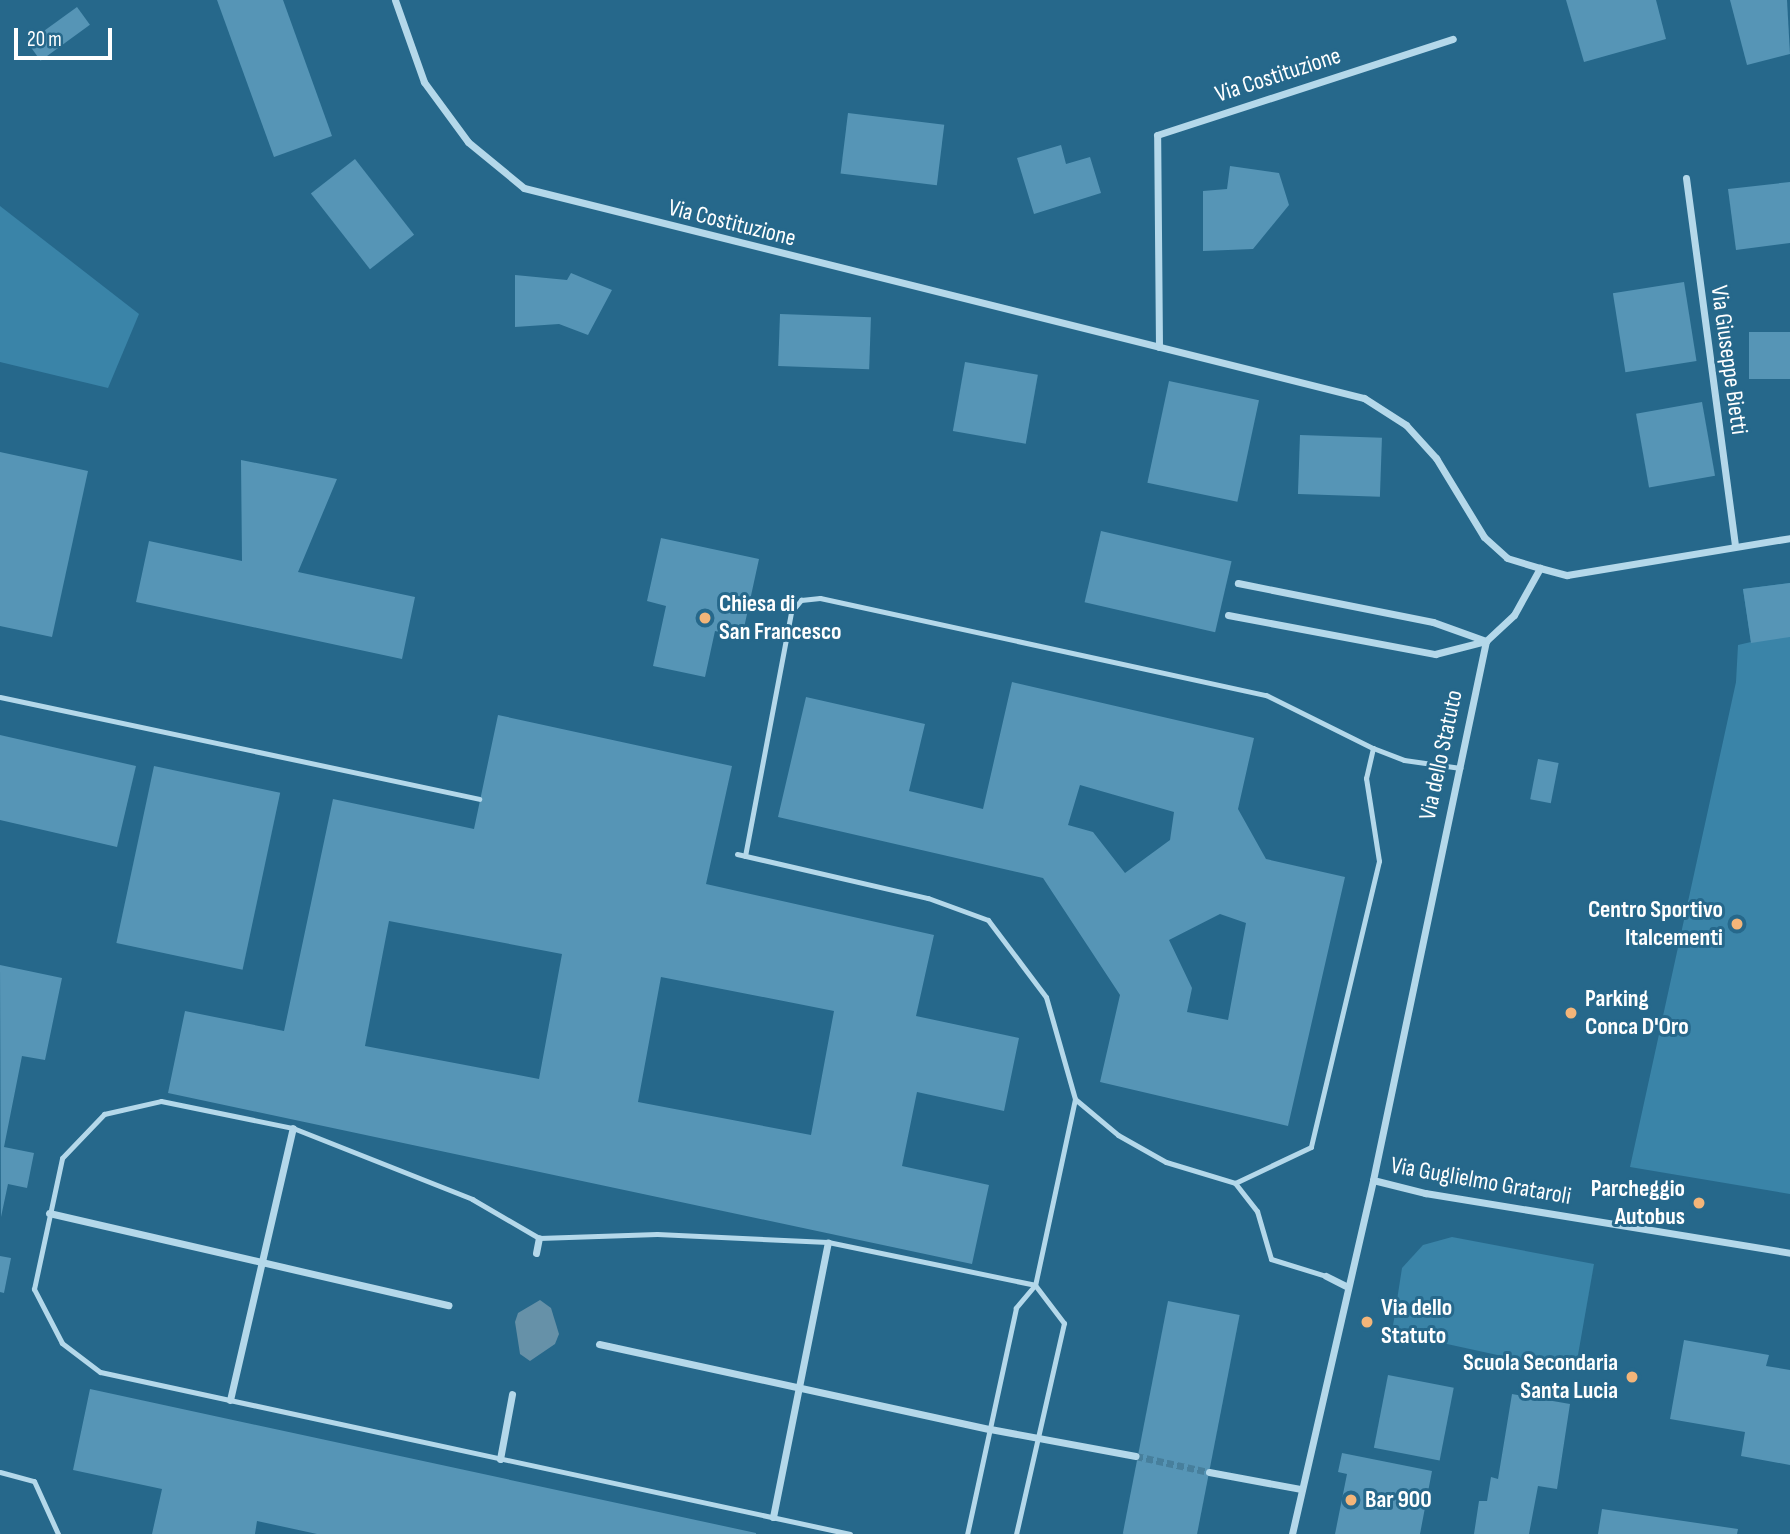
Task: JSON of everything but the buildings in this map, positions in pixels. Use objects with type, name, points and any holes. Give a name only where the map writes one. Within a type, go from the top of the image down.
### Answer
[{"type":"street","name":"Via Costituzione","points":[[395,0],[424,82],[468,142],[524,188],[1364,398],[1406,425],[1436,458],[1484,537],[1507,558],[1540,568]]},
{"type":"street","name":"Via Costituzione","points":[[1159,347],[1157,135],[1453,39]]},
{"type":"street","name":"Via Giuseppe Bietti","points":[[1686,178],[1735,546]]},
{"type":"street","points":[[1540,568],[1567,575],[1790,538]]},
{"type":"street","name":"Via dello Statuto","points":[[1228,615],[1435,654],[1486,641],[1514,615],[1540,568]]},
{"type":"street","points":[[1238,583],[1433,622],[1486,641]]},
{"type":"street","name":"Via dello Statuto","points":[[1292,1534],[1346,1286],[1373,1180],[1486,641]]},
{"type":"street","points":[[230,1400],[293,1128]]},
{"type":"street","name":"Via Guglielmo Grataroli","points":[[1373,1180],[1425,1193],[1790,1253]]},
{"type":"street","points":[[49,1213],[449,1305]]},
{"type":"street","points":[[536,1253],[538,1238]]},
{"type":"street","points":[[773,1517],[828,1242]]},
{"type":"street","points":[[1326,1276],[1346,1286]]},
{"type":"street","points":[[598,1344],[1037,1439],[1136,1456]]},
{"type":"street","points":[[500,1459],[512,1394]]},
{"type":"street","points":[[1209,1472],[1301,1489]]},
{"type":"lane","points":[[745,856],[791,612],[801,600],[820,598],[1266,695],[1373,748],[1404,760],[1460,768]]},
{"type":"lane","points":[[0,697],[480,799]]},
{"type":"lane","points":[[1236,1183],[1311,1147],[1379,861],[1366,778],[1373,748]]},
{"type":"lane","points":[[737,854],[928,898],[988,920],[1046,997],[1075,1099],[1035,1285],[1016,1308],[967,1534]]},
{"type":"lane","points":[[1075,1099],[1118,1135],[1166,1162],[1236,1183],[1257,1211],[1271,1259],[1326,1276]]},
{"type":"lane","points":[[850,1534],[100,1372],[62,1343],[34,1289],[62,1158],[104,1114],[161,1101],[293,1128],[472,1199],[538,1238],[657,1234],[828,1242],[1035,1285],[1064,1323],[1016,1534]]},
{"type":"lane","points":[[0,1472],[34,1480],[58,1534]]},
{"type":"shaded area","points":[[0,206],[139,314],[108,388],[0,362]]},
{"type":"shaded area","name":"Centro Sportivo Italcementi","points":[[1790,583],[1790,1194],[1630,1167],[1736,682],[1738,645],[1751,642],[1743,589]]},
{"type":"shaded area","points":[[1452,1237],[1594,1264],[1575,1372],[1392,1332],[1402,1268],[1423,1245]]},
{"type":"shaded area","points":[[540,1300],[551,1308],[559,1334],[555,1344],[530,1361],[520,1354],[515,1322],[518,1313]]},
{"type":"tunnel","points":[[1136,1456],[1209,1472]]},
{"type":"place","name":"Chiesa di San Francesco","points":[[705,618]]},
{"type":"place","name":"Centro Sportivo Italcementi","points":[[1737,924]]},
{"type":"place","name":"Parking Conca D'Oro","points":[[1571,1013]]},
{"type":"place","name":"Parcheggio Autobus","points":[[1699,1203]]},
{"type":"place","name":"Via dello Statuto","points":[[1367,1322]]},
{"type":"place","name":"Scuola Secondaria Santa Lucia","points":[[1632,1377]]},
{"type":"place","name":"Bar 900","points":[[1351,1500]]}]
